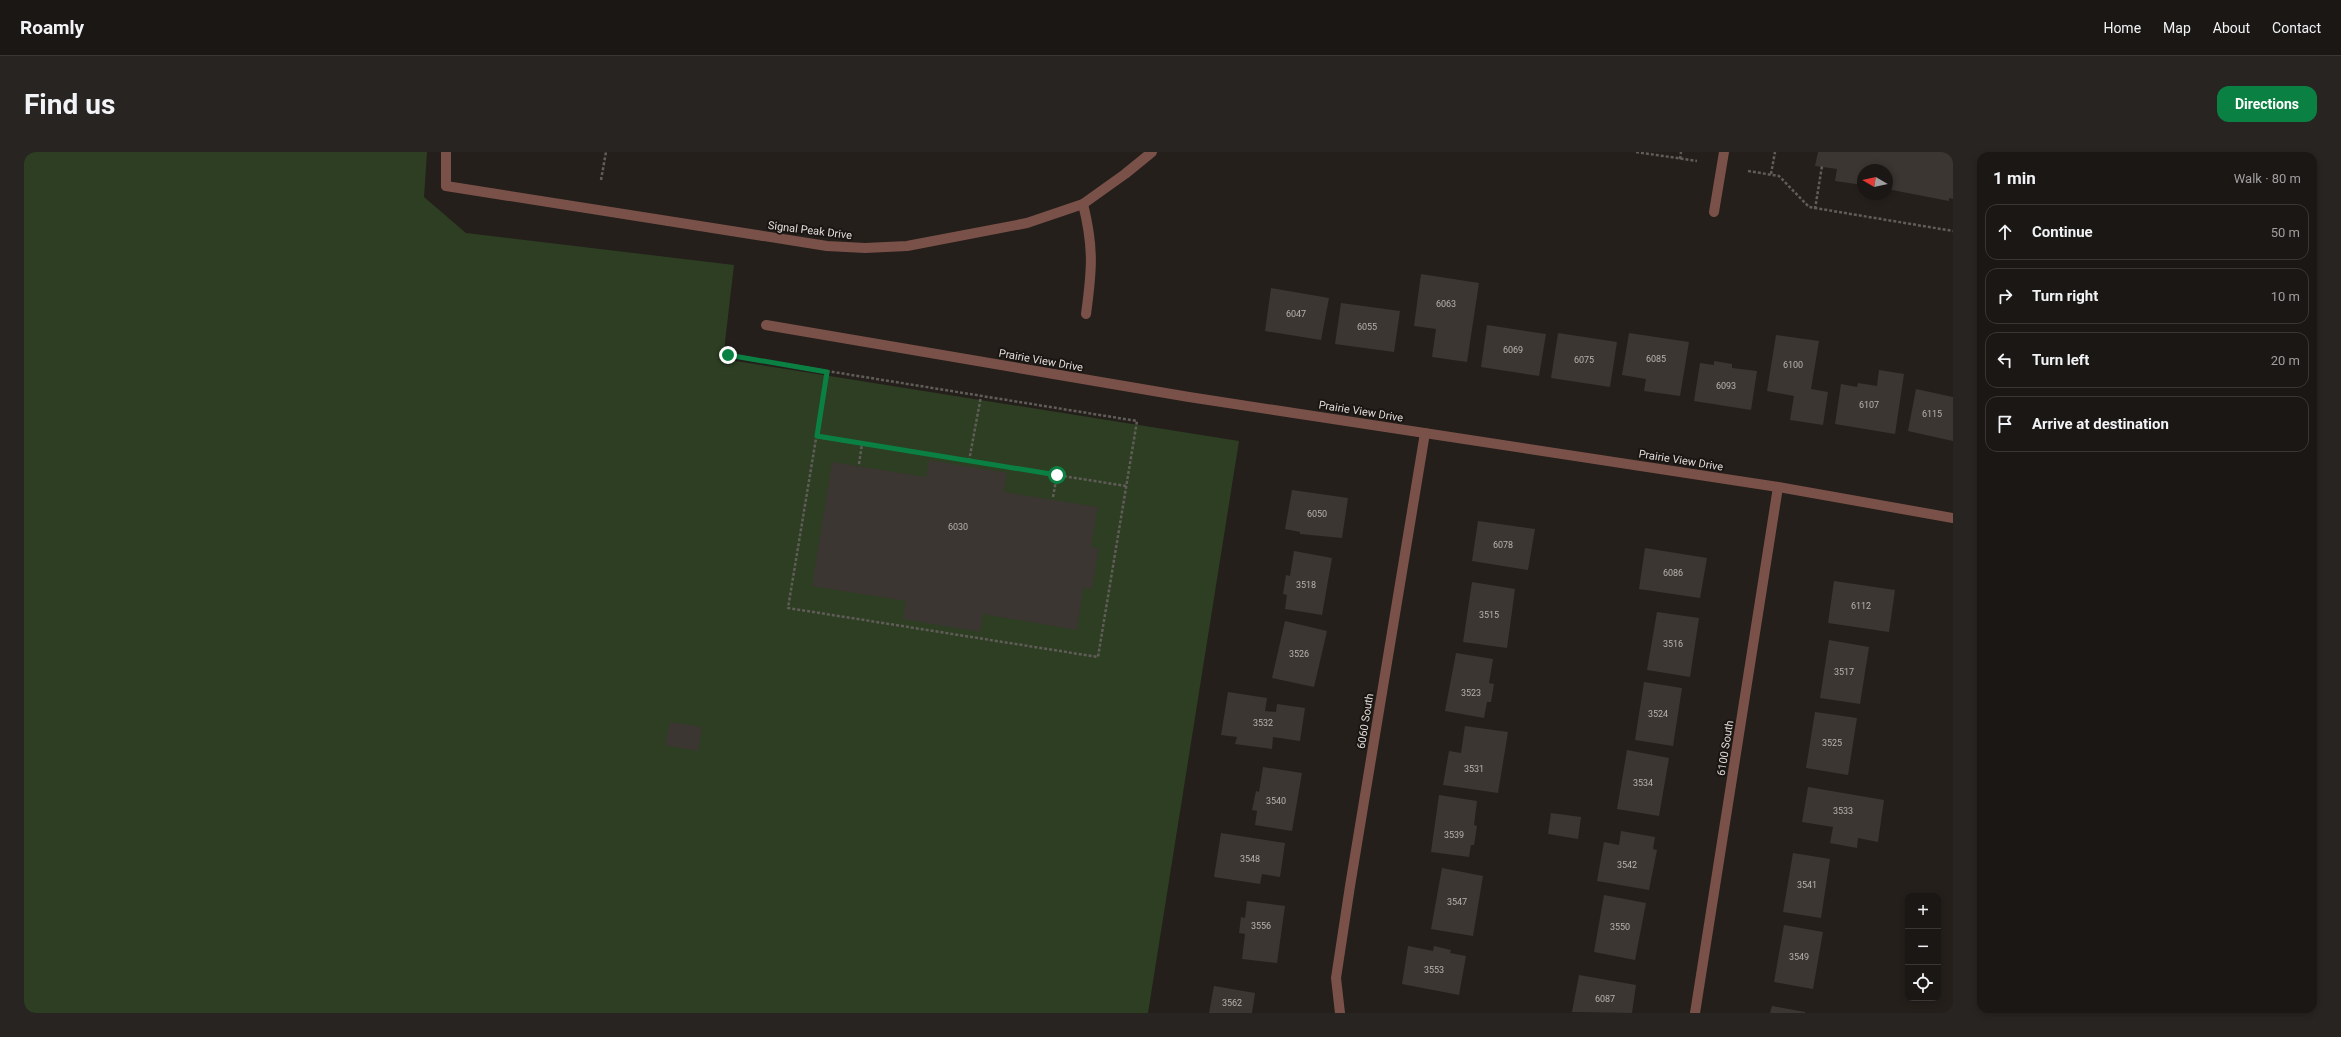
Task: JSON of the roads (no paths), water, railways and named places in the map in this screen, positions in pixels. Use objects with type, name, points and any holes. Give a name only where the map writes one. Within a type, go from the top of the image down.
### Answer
[{"type":"street","name":"Signal Peak Drive","points":[[446,152],[446,186],[827,246],[865,248],[907,246],[1027,222],[1083,204],[1125,174],[1152,152]]},
{"type":"street","points":[[1714,212],[1724,152]]},
{"type":"street","points":[[1083,204],[1091,234],[1092,265],[1086,314]]},
{"type":"street","name":"Prairie View Drive","points":[[766,325],[1189,397],[1778,487],[1953,518]]},
{"type":"street","name":"6060 South","points":[[1340,1013],[1336,978],[1425,433]]},
{"type":"street","name":"6100 South","points":[[1695,1013],[1778,487]]}]
